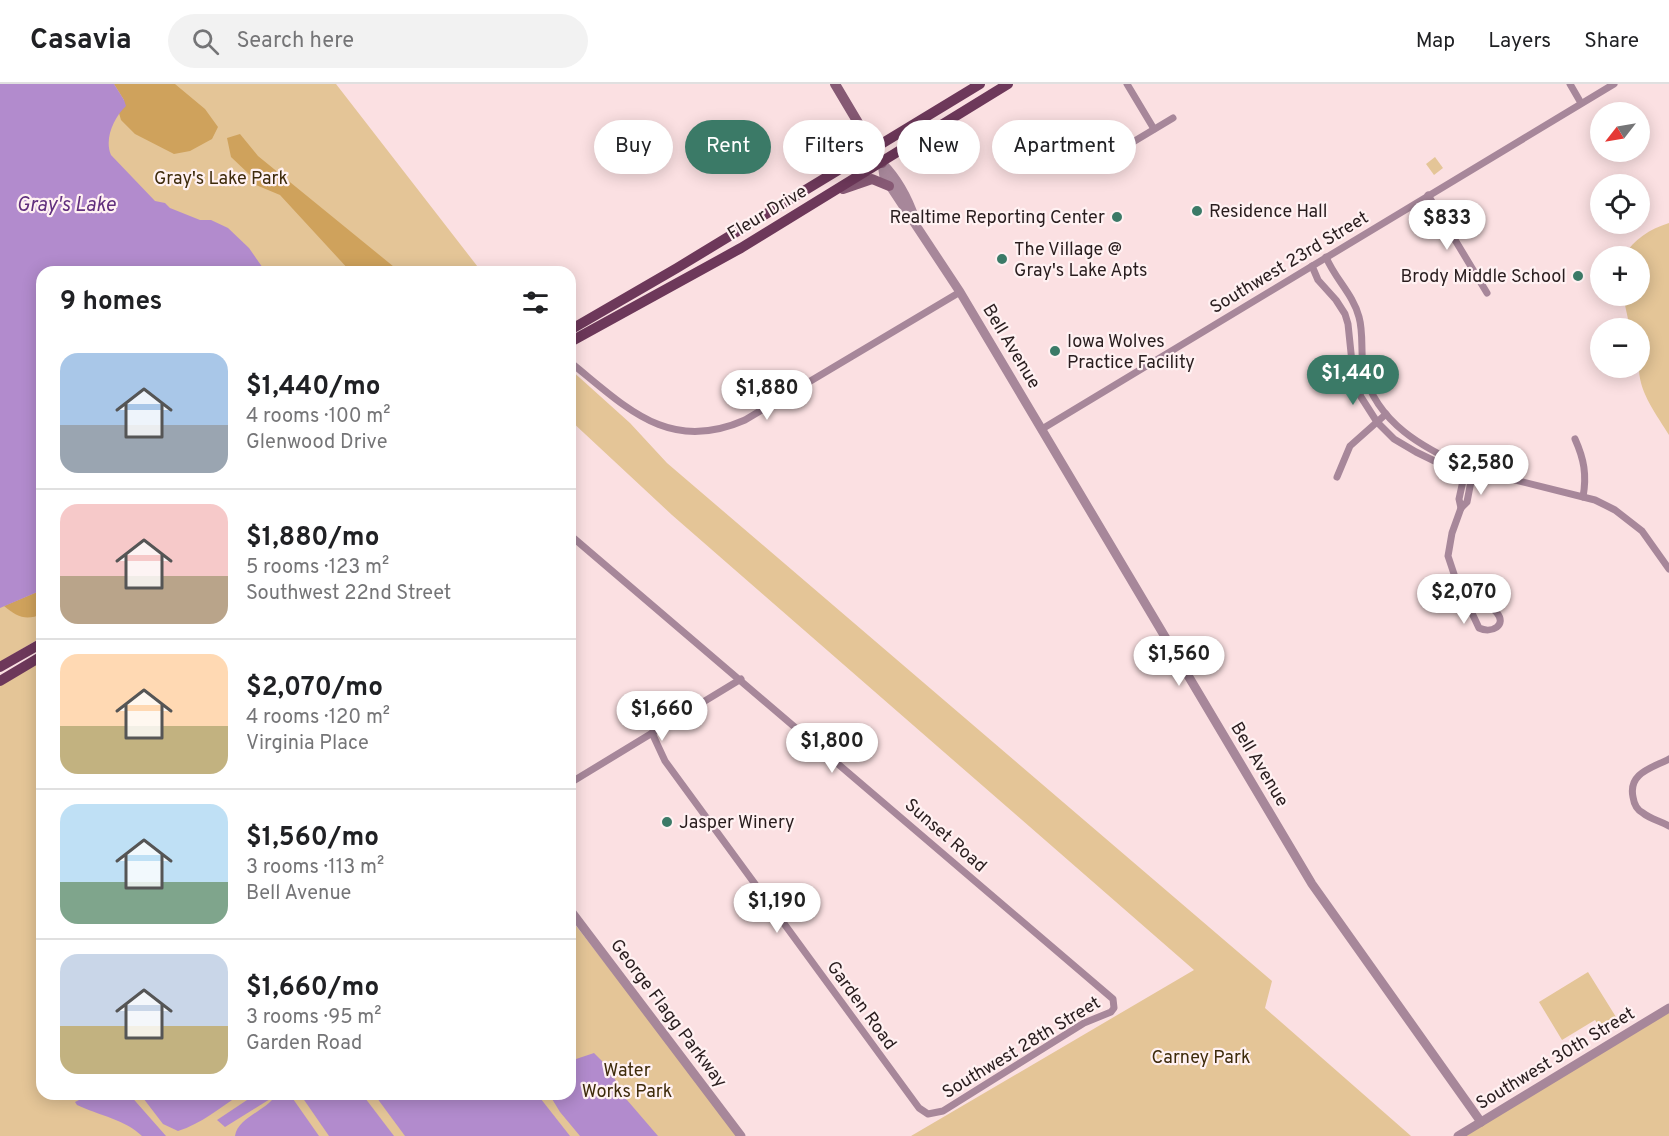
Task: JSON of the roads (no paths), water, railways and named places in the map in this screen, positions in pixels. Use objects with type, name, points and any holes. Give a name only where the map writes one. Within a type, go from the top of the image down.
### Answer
[{"type":"main road","name":"Bell Avenue","points":[[835,84],[856,120]]},
{"type":"main road","name":"Fleur Drive","points":[[885,143],[980,84]]},
{"type":"main road","name":"Fleur Drive","points":[[885,161],[1008,84]]},
{"type":"main road","name":"Fleur Drive","points":[[576,326],[833,174]]},
{"type":"main road","name":"Fleur Drive","points":[[576,339],[732,253],[863,174]]},
{"type":"main road","points":[[826,196],[866,180],[879,180],[889,186]]},
{"type":"main road","points":[[0,668],[36,647]]},
{"type":"main road","points":[[0,681],[36,660]]},
{"type":"street","points":[[1127,84],[1154,129]]},
{"type":"street","points":[[1570,84],[1581,103]]},
{"type":"street","name":"Southwest 23rd Street","points":[[1042,429],[1614,84]]},
{"type":"street","points":[[1136,140],[1173,118]]},
{"type":"street","name":"Bell Avenue","points":[[885,166],[909,203],[918,226]]},
{"type":"street","name":"Bell Avenue","points":[[884,174],[889,186],[918,226],[960,292],[1312,884],[1480,1122]]},
{"type":"street","points":[[1428,195],[1487,293]]},
{"type":"street","points":[[1326,257],[1336,278],[1354,302],[1359,317],[1365,373],[1374,397],[1386,414],[1407,435],[1422,446],[1468,469],[1595,500],[1625,516],[1642,531],[1669,569]]},
{"type":"street","points":[[1312,266],[1318,280],[1345,314],[1357,385],[1377,422],[1394,439],[1416,453],[1451,469],[1468,469]]},
{"type":"street","points":[[576,367],[646,420],[678,430],[712,430],[745,420],[960,292]]},
{"type":"street","points":[[1350,340],[1361,338]]},
{"type":"street","points":[[1337,477],[1350,446],[1386,414]]},
{"type":"street","points":[[1575,439],[1585,469],[1583,497]]},
{"type":"street","points":[[1463,591],[1497,613],[1500,620],[1493,631],[1486,632],[1479,628],[1455,577],[1448,556],[1449,545],[1461,508],[1467,502],[1468,469]]},
{"type":"street","name":"Sunset Road","points":[[576,540],[1110,996]]},
{"type":"street","points":[[576,779],[741,679]]},
{"type":"street","name":"Garden Road","points":[[652,733],[665,761],[919,1108],[928,1114]]},
{"type":"street","points":[[1669,759],[1642,772],[1632,790],[1634,803],[1643,814],[1669,825]]},
{"type":"street","name":"George Flagg Parkway","points":[[576,918],[741,1136]]},
{"type":"street","name":"Southwest 28th Street","points":[[928,1114],[943,1111],[1084,1023],[1111,1012],[1115,1004],[1110,996]]},
{"type":"street","name":"Southwest 30th Street","points":[[1458,1136],[1669,1008]]},
{"type":"water","name":"Gray's Lake","points":[[0,84],[114,84],[126,106],[111,129],[109,149],[111,155],[155,201],[165,203],[170,208],[200,220],[211,220],[228,228],[249,248],[262,266],[36,266],[36,593],[0,608]]},
{"type":"water","points":[[594,1053],[611,1070],[621,1093],[658,1136],[580,1136],[553,1100],[576,1100],[576,1059]]},
{"type":"water","points":[[79,1100],[134,1100],[166,1136],[142,1136],[128,1126],[77,1105],[75,1102]]},
{"type":"water","points":[[145,1100],[232,1100],[203,1120],[178,1131],[163,1124]]},
{"type":"water","points":[[247,1100],[269,1100],[225,1127],[217,1120]]},
{"type":"water","points":[[294,1100],[319,1136],[235,1136],[241,1124],[271,1101]]},
{"type":"water","points":[[304,1100],[367,1100],[394,1136],[329,1136]]},
{"type":"water","points":[[378,1100],[542,1100],[570,1136],[405,1136]]},
{"type":"place","name":"Residence Hall","points":[[1197,211]]},
{"type":"place","name":"Realtime Reporting Center","points":[[1117,217]]},
{"type":"place","name":"The Village @ Gray's Lake Apts","points":[[1002,259]]},
{"type":"place","name":"Brody Middle School","points":[[1578,276]]},
{"type":"place","name":"Iowa Wolves Practice Facility","points":[[1055,351]]},
{"type":"place","name":"Jasper Winery","points":[[667,822]]},
{"type":"park label","name":"Gray's Lake Park","points":[[221,178]]},
{"type":"park label","name":"Carney Park","points":[[1201,1057]]},
{"type":"park label","name":"Water Works Park","points":[[627,1080]]}]
